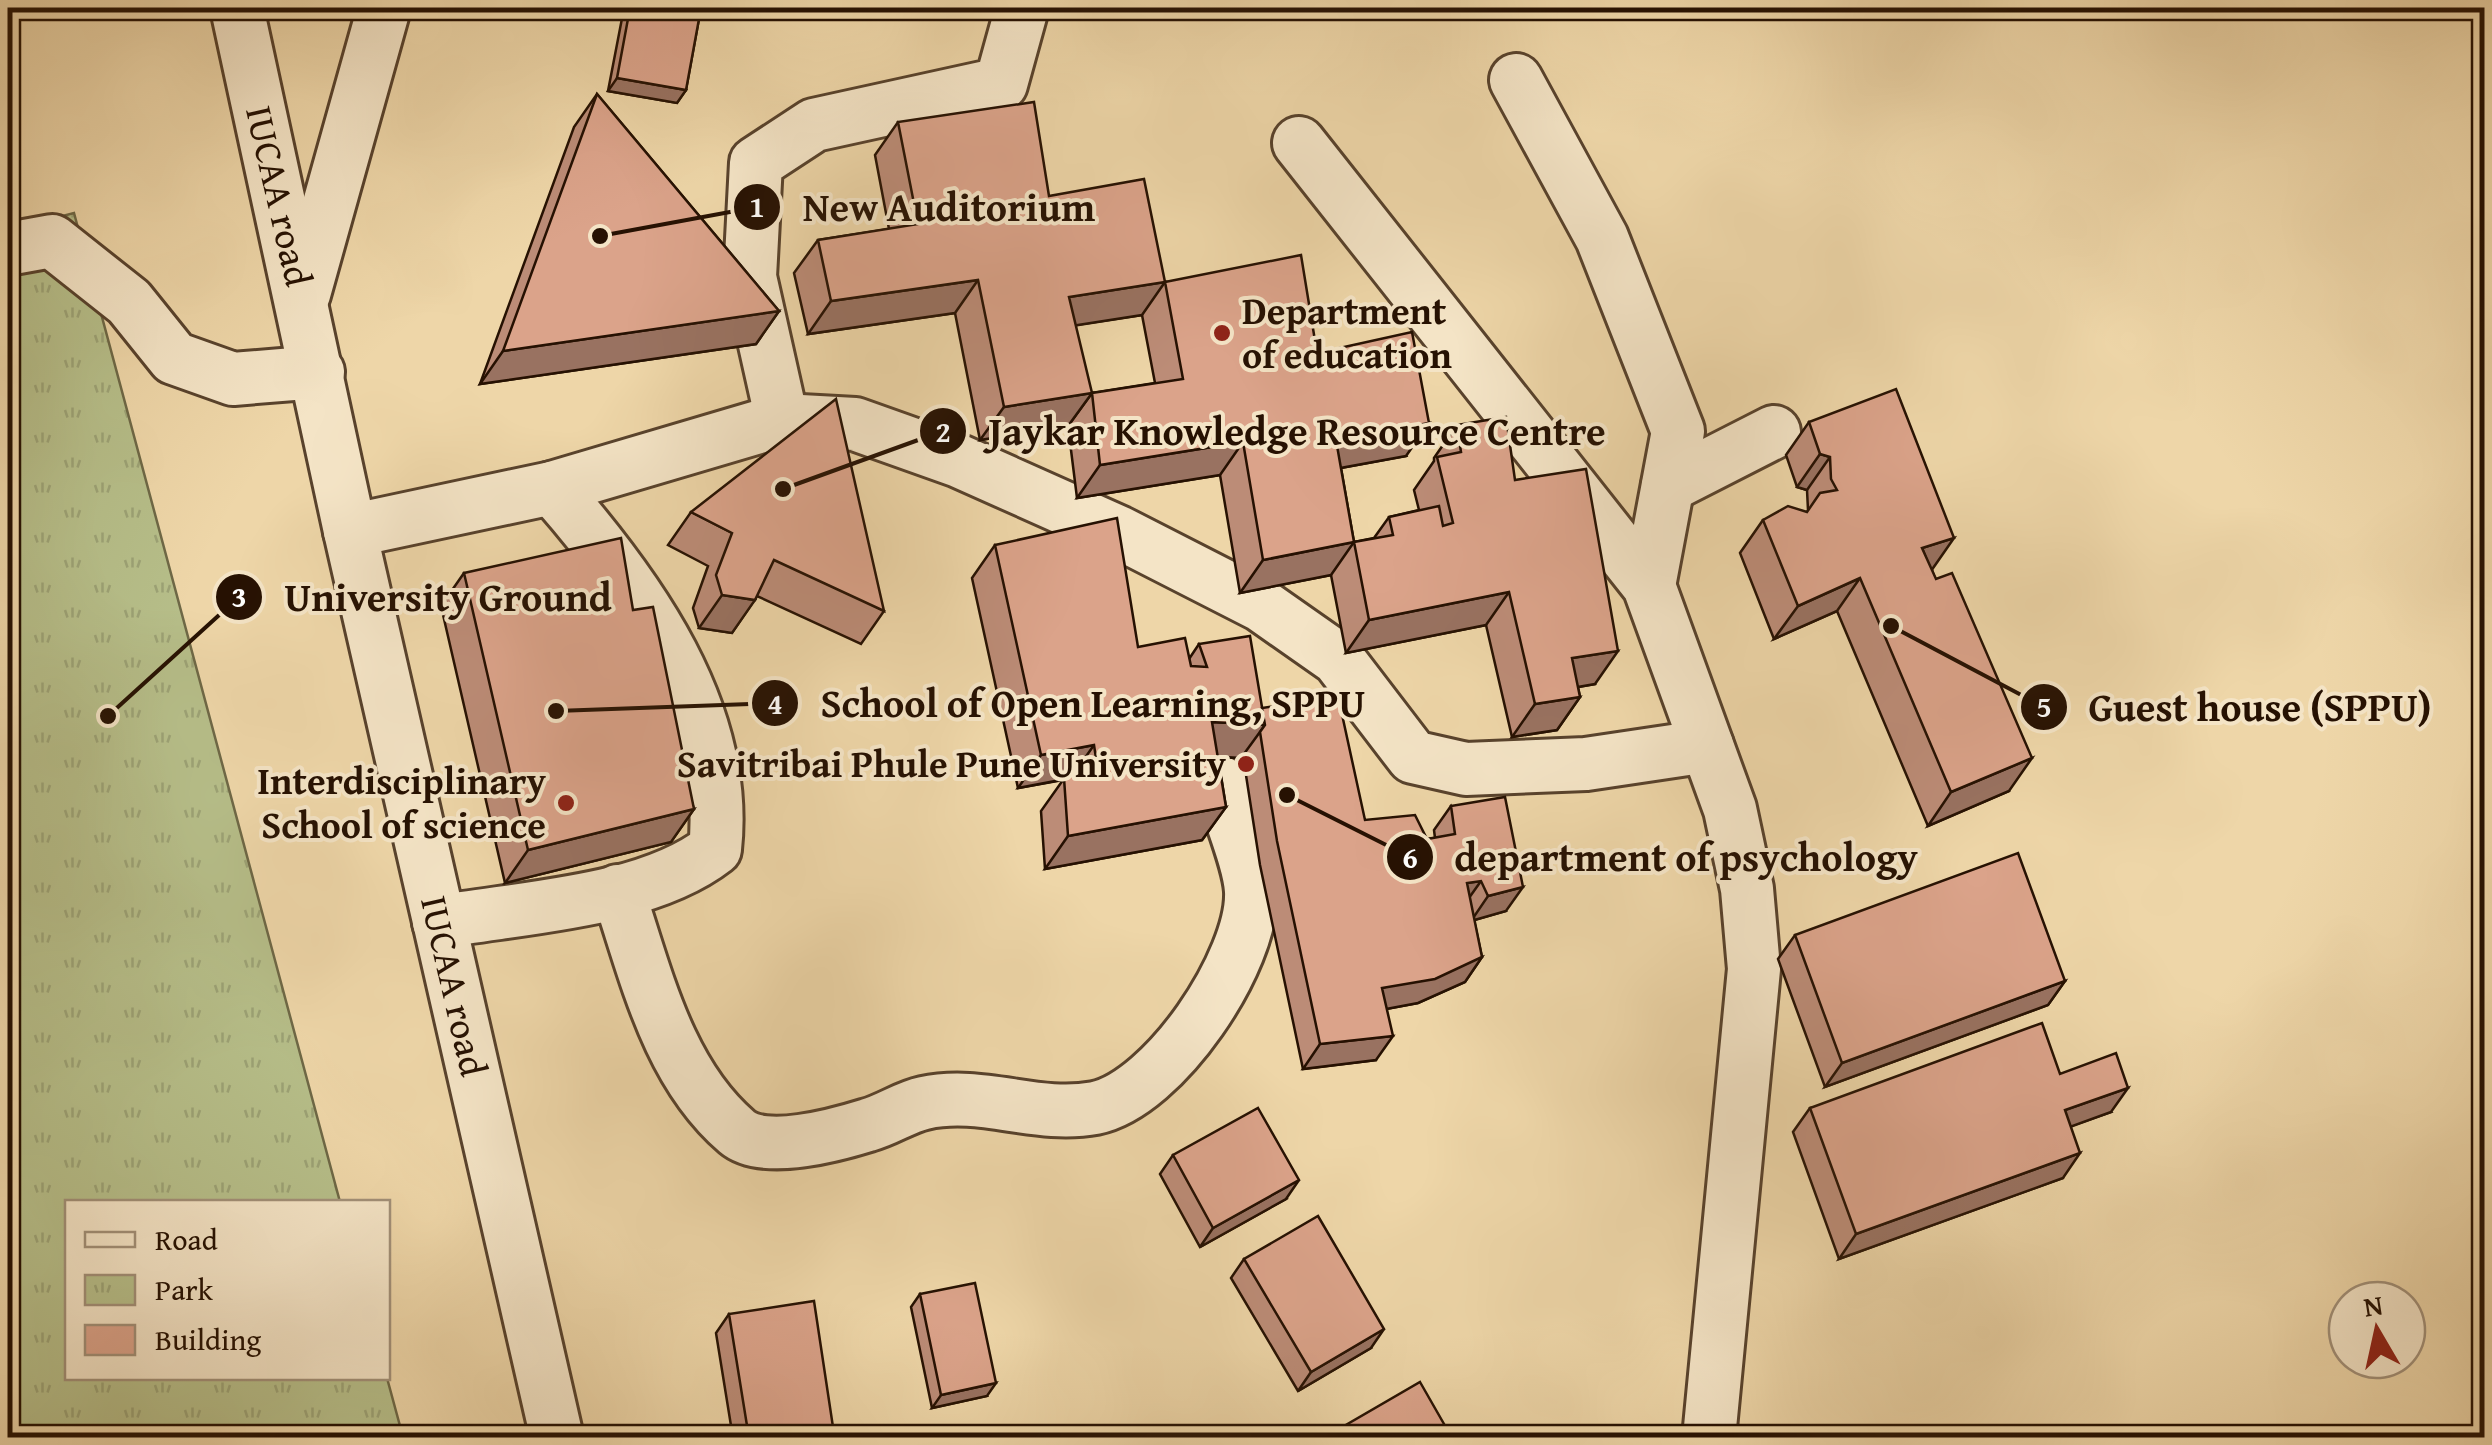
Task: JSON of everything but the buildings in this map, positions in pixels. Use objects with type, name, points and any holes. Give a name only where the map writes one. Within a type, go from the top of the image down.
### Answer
[{"type":"lane","name":"IUCAA road","points":[[236,8],[350,531],[557,1438]]},
{"type":"lane","points":[[302,300],[384,8]]},
{"type":"lane","points":[[782,420],[750,277],[756,163],[814,125],[1001,84],[1022,8]]},
{"type":"lane","points":[[1516,80],[1602,238],[1678,432],[1649,586]]},
{"type":"lane","points":[[1300,144],[1649,586],[1730,809],[1748,889],[1754,969],[1709,1438]]},
{"type":"lane","points":[[8,249],[52,241],[129,302],[174,358],[233,379],[318,372]]},
{"type":"lane","points":[[350,531],[552,488],[782,420],[855,424],[959,461],[1118,532],[1261,605],[1338,659],[1413,756],[1466,770],[1586,764],[1707,746]]},
{"type":"lane","points":[[1668,486],[1774,432]]},
{"type":"lane","points":[[440,922],[618,891],[688,870],[715,849],[720,808],[688,680],[605,548],[552,488]]},
{"type":"lane","points":[[618,891],[668,1034],[691,1079],[739,1135],[782,1144],[870,1125],[922,1103],[980,1096],[1036,1112],[1099,1107],[1165,1067],[1209,1007],[1236,958],[1251,892],[1220,782]]},
{"type":"green space","points":[[74,213],[339,1200],[65,1200],[65,1380],[388,1380],[403,1437],[8,1437],[8,230]]},
{"type":"place","name":"New Auditorium","points":[[600,236]]},
{"type":"place","name":"Department of education","points":[[1222,333]]},
{"type":"place","name":"Jaykar Knowledge Resource Centre","points":[[783,489]]},
{"type":"place","name":"Guest house (SPPU)","points":[[1891,626]]},
{"type":"place","name":"School of Open Learning, SPPU","points":[[556,711]]},
{"type":"place","name":"University Ground","points":[[108,716]]},
{"type":"place","name":"Savitribai Phule Pune University","points":[[1246,764]]},
{"type":"place","name":"department of psychology","points":[[1287,795]]},
{"type":"place","name":"Interdisciplinary School of science","points":[[566,803]]}]
